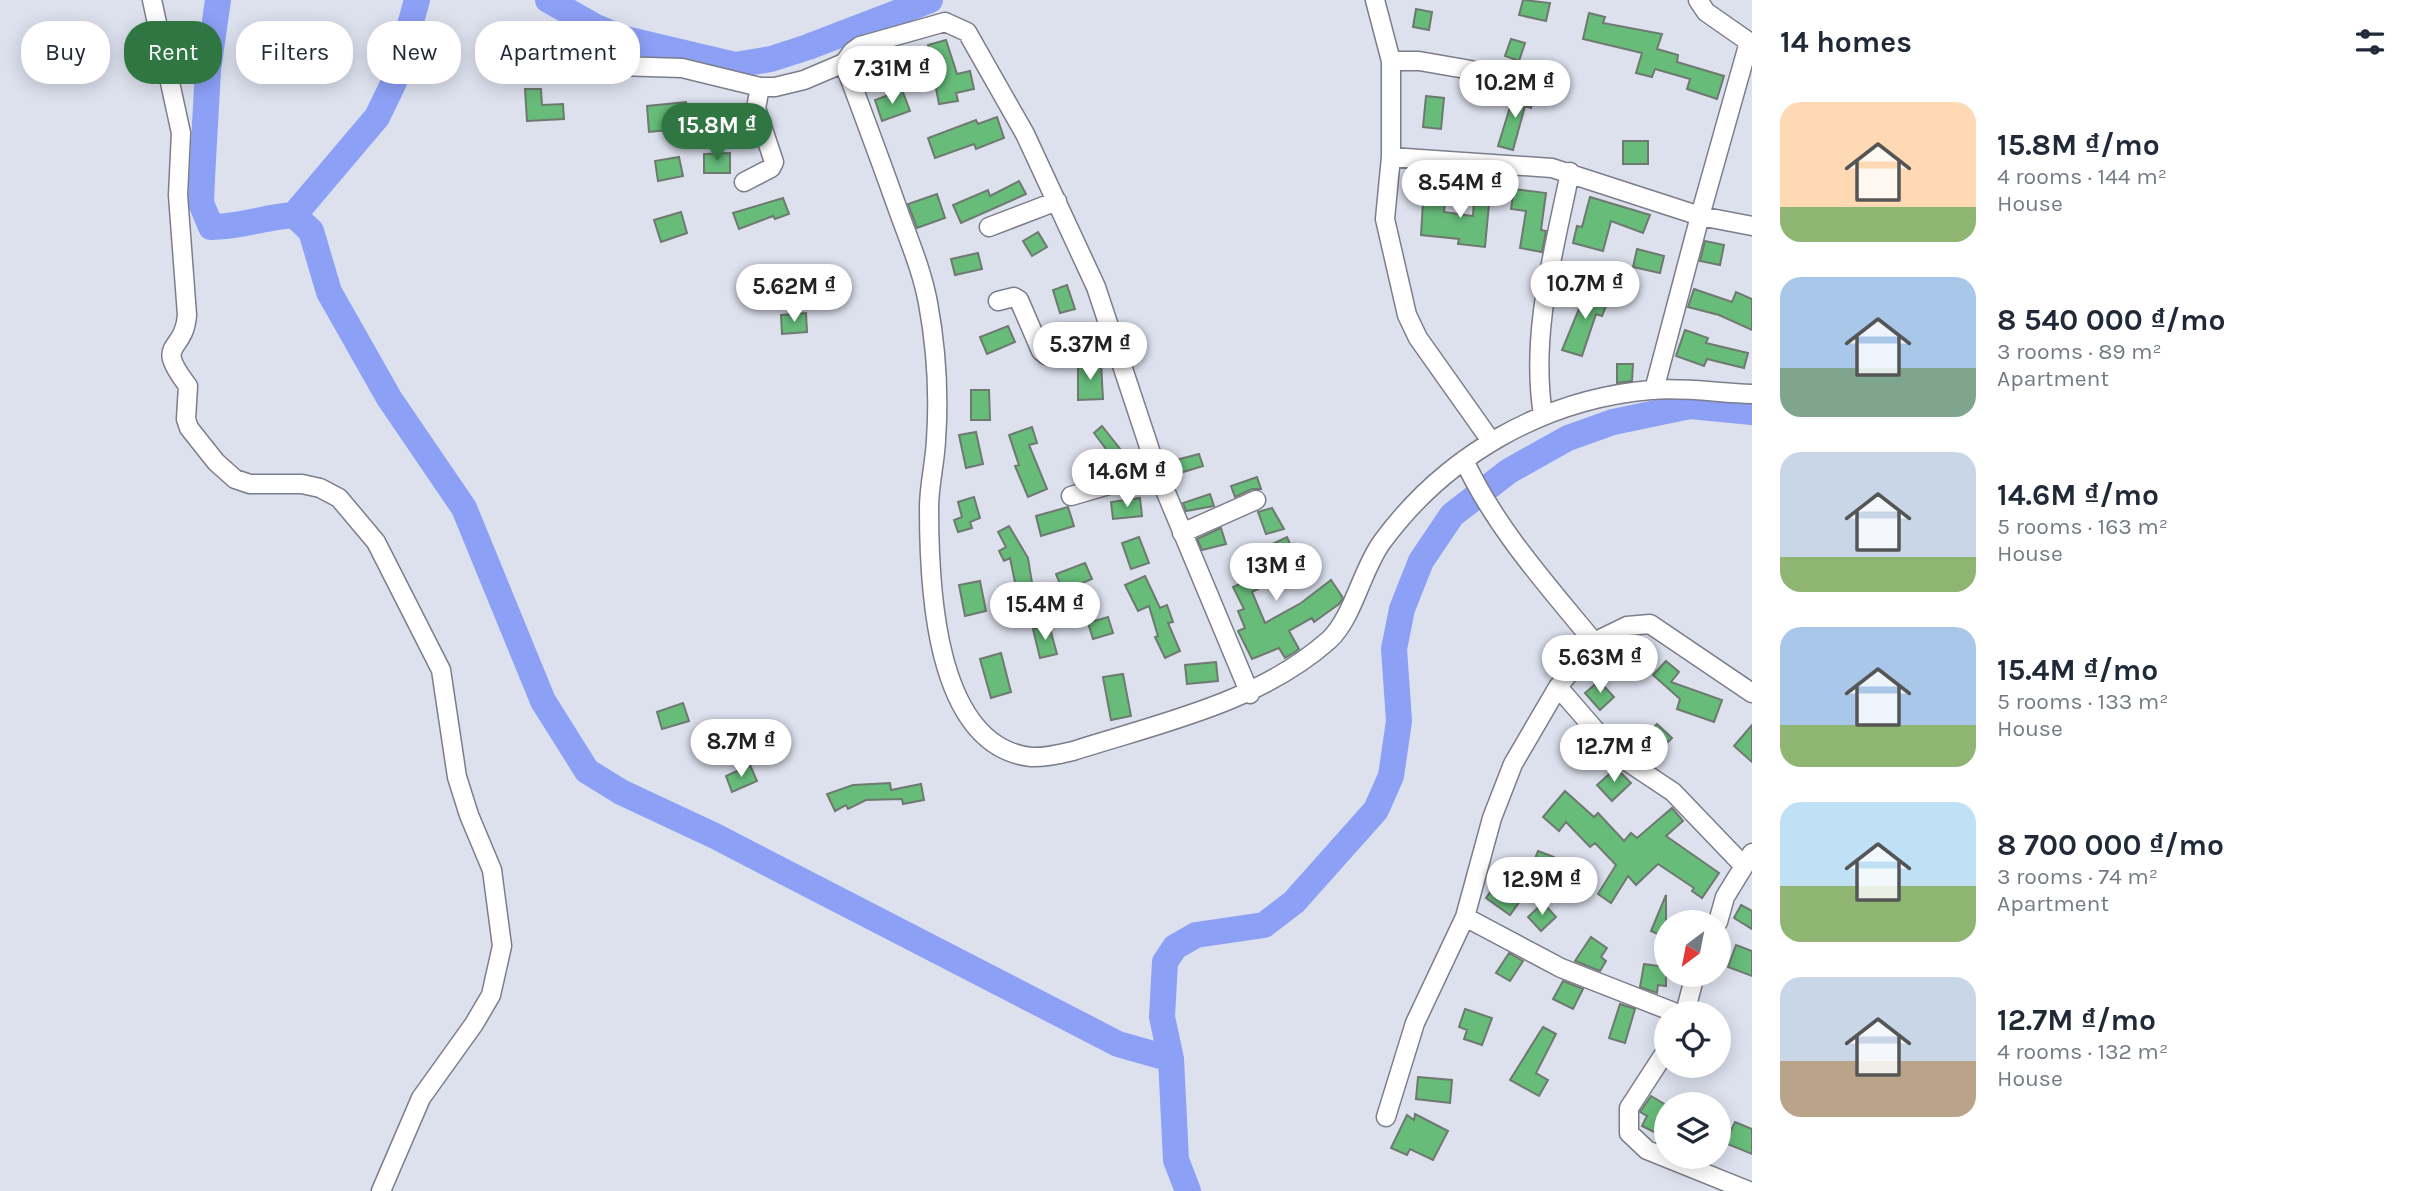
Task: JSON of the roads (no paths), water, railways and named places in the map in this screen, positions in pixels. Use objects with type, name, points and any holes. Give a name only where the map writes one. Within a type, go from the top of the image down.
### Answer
[{"type":"street","points":[[152,0],[181,133],[177,195],[187,315],[186,327],[170,352],[171,364],[188,386],[186,419],[189,428],[216,462],[235,479],[250,484],[302,484],[320,488],[339,498],[376,542],[441,670],[457,777],[498,892],[502,946],[491,995],[474,1024],[421,1098],[380,1191]]},
{"type":"street","points":[[1376,0],[1391,61],[1391,157],[1385,219],[1407,315],[1418,338],[1491,441]]},
{"type":"street","points":[[1654,390],[1749,42],[1706,12],[1699,0]]},
{"type":"street","points":[[640,67],[692,69],[760,87],[790,85],[845,63],[860,46],[945,22],[967,32],[1025,134],[1096,287],[1157,471],[1250,694]]},
{"type":"street","points":[[1391,61],[1419,61],[1471,70]]},
{"type":"street","points":[[845,63],[917,261],[928,301],[933,342],[936,439],[929,506],[933,605],[940,640],[960,702],[975,724],[992,740],[1009,750],[1029,757],[1046,757],[1250,694],[1330,638],[1383,541],[1437,481],[1491,441],[1543,415],[1594,398],[1654,390],[1752,394]]},
{"type":"street","points":[[744,182],[771,167],[774,162],[756,108],[760,87]]},
{"type":"street","points":[[1391,157],[1538,166],[1570,172],[1700,216],[1752,226]]},
{"type":"street","points":[[1543,415],[1538,368],[1540,331],[1570,172]]},
{"type":"street","points":[[989,227],[1057,201]]},
{"type":"street","points":[[998,301],[1014,297],[1019,300],[1041,351],[1046,355],[1114,342]]},
{"type":"street","points":[[1464,460],[1481,494],[1537,573],[1594,642]]},
{"type":"street","points":[[1071,496],[1157,471]]},
{"type":"street","points":[[1182,533],[1256,500]]},
{"type":"street","points":[[1386,1117],[1415,1024],[1465,917],[1501,790],[1530,731],[1558,687],[1594,642],[1627,626],[1650,624],[1752,693]]},
{"type":"street","points":[[1558,687],[1616,754],[1674,792],[1748,859],[1725,897],[1721,910]]},
{"type":"street","points":[[1465,917],[1561,968],[1654,1004]]},
{"type":"street","points":[[1654,1069],[1629,1108],[1627,1124],[1633,1140],[1647,1150],[1749,1191]]},
{"type":"waterway","points":[[218,0],[208,70],[201,203],[211,227],[294,215],[311,231],[329,292],[389,398],[464,508],[543,701],[587,771],[621,792],[715,836],[1118,1044],[1171,1059]]},
{"type":"waterway","points":[[294,215],[377,117],[394,82],[417,0]]},
{"type":"waterway","points":[[548,0],[596,27],[625,39],[735,65],[771,59],[808,47],[930,0]]},
{"type":"waterway","points":[[1188,1191],[1176,1160],[1171,1059],[1162,1017],[1165,962],[1175,947],[1196,935],[1264,925],[1294,902],[1376,810],[1391,776],[1399,721],[1394,649],[1402,609],[1421,561],[1452,515],[1509,471],[1568,438],[1613,422],[1690,406],[1752,412]]}]
